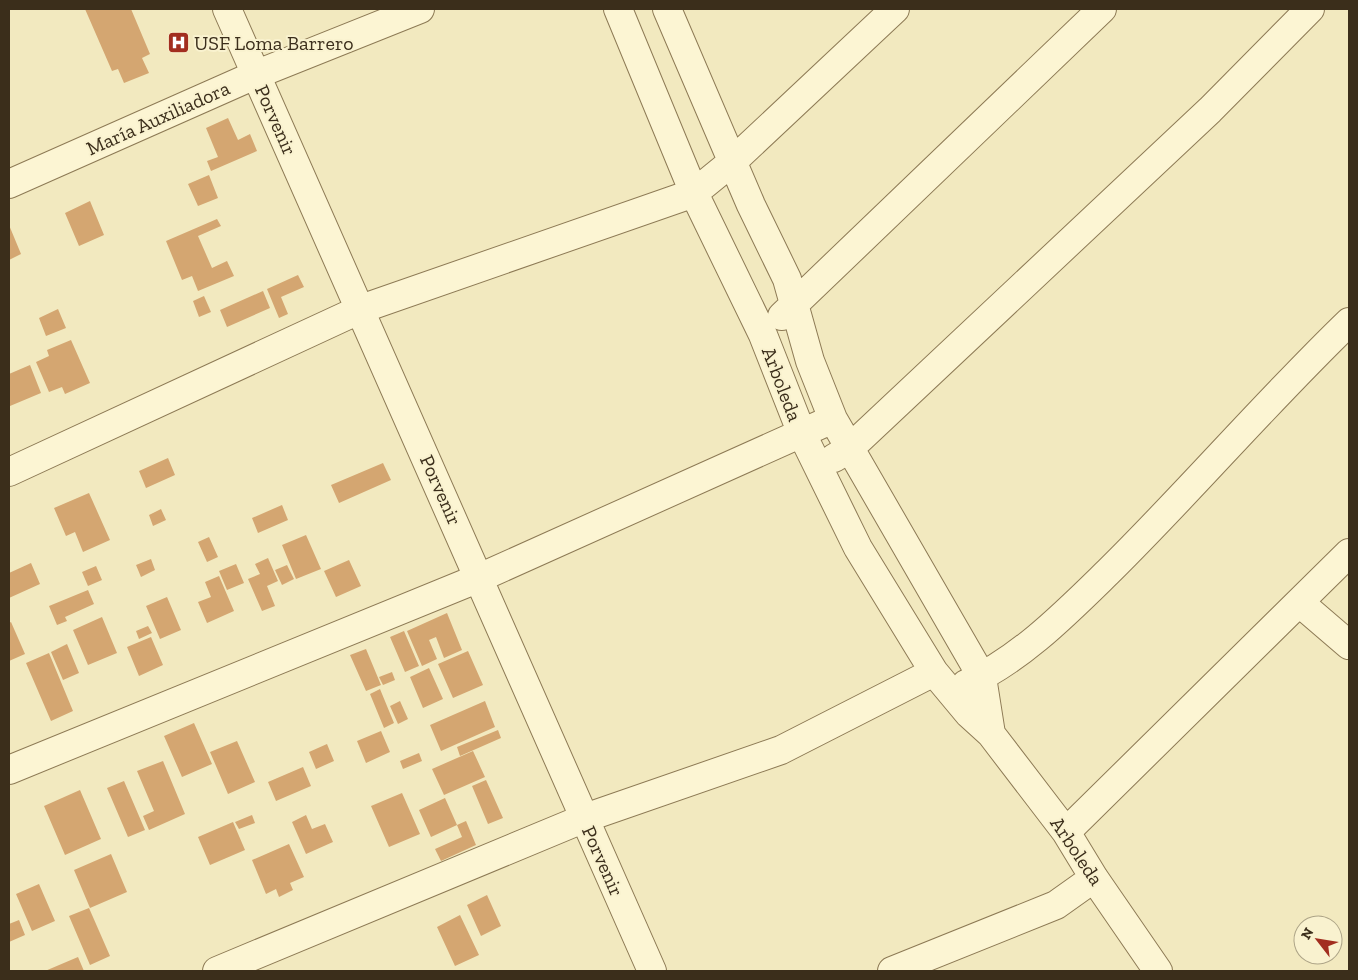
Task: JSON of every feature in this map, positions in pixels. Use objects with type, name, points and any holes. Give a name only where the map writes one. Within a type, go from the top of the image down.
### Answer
[{"type":"street","name":"Porvenir","points":[[227,9],[652,971]]},
{"type":"street","name":"María Auxiliadora","points":[[9,184],[256,75],[420,9]]},
{"type":"street","name":"Arboleda","points":[[618,9],[694,193],[763,335],[802,434],[858,548],[943,681],[969,714],[991,734],[1066,832],[1094,878],[1158,971]]},
{"type":"street","name":"Arboleda","points":[[667,9],[732,162],[787,279],[810,361],[833,419],[982,677],[991,734]]},
{"type":"street","points":[[9,472],[361,309],[694,193],[732,162],[895,9]]},
{"type":"street","points":[[763,335],[1102,9]]},
{"type":"street","points":[[818,468],[849,449],[1210,110],[1310,9]]},
{"type":"street","points":[[218,971],[585,818],[781,750],[943,681],[982,677],[1028,644],[1080,599],[1160,520],[1250,422],[1349,322]]},
{"type":"street","points":[[9,770],[479,578],[833,419]]},
{"type":"street","points":[[1066,832],[1349,553]]},
{"type":"street","points":[[1300,603],[1349,646]]},
{"type":"street","points":[[892,971],[1056,905],[1094,878]]},
{"type":"building","points":[[85,9],[131,9],[150,54],[142,58],[149,73],[124,83],[118,69],[112,71]]},
{"type":"building","points":[[228,118],[238,140],[250,134],[257,151],[211,171],[207,161],[218,157],[206,128]]},
{"type":"building","points":[[209,175],[218,198],[198,206],[188,184]]},
{"type":"building","points":[[90,201],[104,235],[79,246],[65,213]]},
{"type":"building","points":[[217,219],[221,226],[198,236],[212,268],[227,261],[234,276],[198,291],[192,276],[182,280],[166,241]]},
{"type":"building","points":[[9,225],[21,254],[9,260]]},
{"type":"building","points":[[298,275],[304,287],[281,297],[288,314],[279,318],[267,289]]},
{"type":"building","points":[[263,291],[270,308],[227,327],[220,310]]},
{"type":"building","points":[[204,296],[211,312],[199,317],[193,301]]},
{"type":"building","points":[[58,309],[66,328],[46,336],[39,318]]},
{"type":"building","points":[[71,340],[90,383],[65,394],[62,387],[49,392],[36,362],[49,356],[47,350]]},
{"type":"building","points":[[30,365],[41,393],[10,406],[9,374]]},
{"type":"building","points":[[168,458],[175,475],[146,488],[139,471]]},
{"type":"building","points":[[383,463],[391,480],[339,503],[331,485]]},
{"type":"building","points":[[89,493],[110,540],[83,552],[75,532],[66,536],[54,508]]},
{"type":"building","points":[[282,505],[288,520],[258,533],[252,518]]},
{"type":"building","points":[[161,509],[166,520],[153,526],[149,515]]},
{"type":"building","points":[[306,535],[321,569],[296,579],[282,545]]},
{"type":"building","points":[[209,537],[218,557],[207,562],[198,542]]},
{"type":"building","points":[[268,558],[278,581],[267,586],[275,606],[262,611],[248,579],[260,574],[255,564]]},
{"type":"building","points":[[151,559],[155,570],[141,577],[136,565]]},
{"type":"building","points":[[349,560],[361,586],[336,597],[324,571]]},
{"type":"building","points":[[31,563],[40,584],[9,598],[9,573]]},
{"type":"building","points":[[236,564],[244,583],[227,590],[219,571]]},
{"type":"building","points":[[287,565],[294,579],[282,585],[275,570]]},
{"type":"building","points":[[96,566],[102,580],[88,586],[82,572]]},
{"type":"building","points":[[219,576],[234,611],[207,623],[198,602],[211,597],[205,582]]},
{"type":"building","points":[[88,590],[94,604],[65,617],[67,621],[57,625],[49,606]]},
{"type":"building","points":[[167,597],[181,630],[160,639],[146,606]]},
{"type":"building","points":[[447,613],[462,650],[444,658],[436,637],[429,640],[437,659],[422,666],[407,631]]},
{"type":"building","points":[[102,617],[117,653],[88,665],[73,630]]},
{"type":"building","points":[[11,622],[25,654],[9,661],[9,623]]},
{"type":"building","points":[[148,626],[152,633],[139,639],[136,631]]},
{"type":"building","points":[[404,631],[419,666],[405,672],[390,637]]},
{"type":"building","points":[[151,637],[163,665],[139,676],[127,647]]},
{"type":"building","points":[[67,644],[79,673],[63,680],[51,652]]},
{"type":"building","points":[[366,649],[381,685],[366,691],[350,655]]},
{"type":"building","points":[[468,651],[483,685],[453,698],[438,664]]},
{"type":"building","points":[[49,653],[73,711],[51,721],[26,663]]},
{"type":"building","points":[[429,668],[443,699],[423,708],[410,677]]},
{"type":"building","points":[[392,672],[395,680],[383,685],[379,677]]},
{"type":"building","points":[[380,689],[394,723],[384,728],[370,694]]},
{"type":"building","points":[[400,701],[408,719],[398,724],[390,706]]},
{"type":"building","points":[[485,701],[495,727],[441,751],[430,725]]},
{"type":"building","points":[[194,723],[212,764],[182,777],[164,736]]},
{"type":"building","points":[[498,730],[501,738],[460,756],[457,747]]},
{"type":"building","points":[[381,731],[390,752],[366,763],[357,741]]},
{"type":"building","points":[[237,741],[255,782],[228,794],[210,752]]},
{"type":"building","points":[[327,744],[334,761],[316,769],[309,752]]},
{"type":"building","points":[[473,751],[485,777],[444,795],[432,769]]},
{"type":"building","points":[[419,753],[422,761],[403,769],[400,761]]},
{"type":"building","points":[[163,761],[185,814],[149,830],[143,816],[154,811],[137,771]]},
{"type":"building","points":[[303,767],[311,786],[276,801],[268,782]]},
{"type":"building","points":[[486,780],[503,818],[488,824],[472,786]]},
{"type":"building","points":[[124,781],[145,830],[128,837],[107,788]]},
{"type":"building","points":[[80,790],[101,839],[65,855],[44,806]]},
{"type":"building","points":[[402,793],[420,834],[389,847],[371,806]]},
{"type":"building","points":[[445,798],[457,825],[431,837],[419,810]]},
{"type":"building","points":[[252,815],[255,823],[239,829],[235,822]]},
{"type":"building","points":[[306,815],[312,829],[325,824],[333,842],[306,854],[292,822]]},
{"type":"building","points":[[466,821],[476,845],[441,861],[435,849],[462,837],[457,825]]},
{"type":"building","points":[[233,822],[245,850],[210,865],[198,837]]},
{"type":"building","points":[[289,844],[304,877],[290,883],[293,890],[279,897],[276,889],[266,894],[252,860]]},
{"type":"building","points":[[111,854],[127,892],[90,908],[74,870]]},
{"type":"building","points":[[39,884],[55,921],[32,931],[16,894]]},
{"type":"building","points":[[487,895],[501,926],[481,936],[467,905]]},
{"type":"building","points":[[89,908],[110,956],[90,965],[69,916]]},
{"type":"building","points":[[460,915],[479,955],[455,966],[437,927]]},
{"type":"building","points":[[19,920],[25,935],[9,942],[9,924]]},
{"type":"building","points":[[78,957],[84,971],[45,971]]},
{"type":"place","name":"USF Loma Barrero","points":[[178,43]]}]
